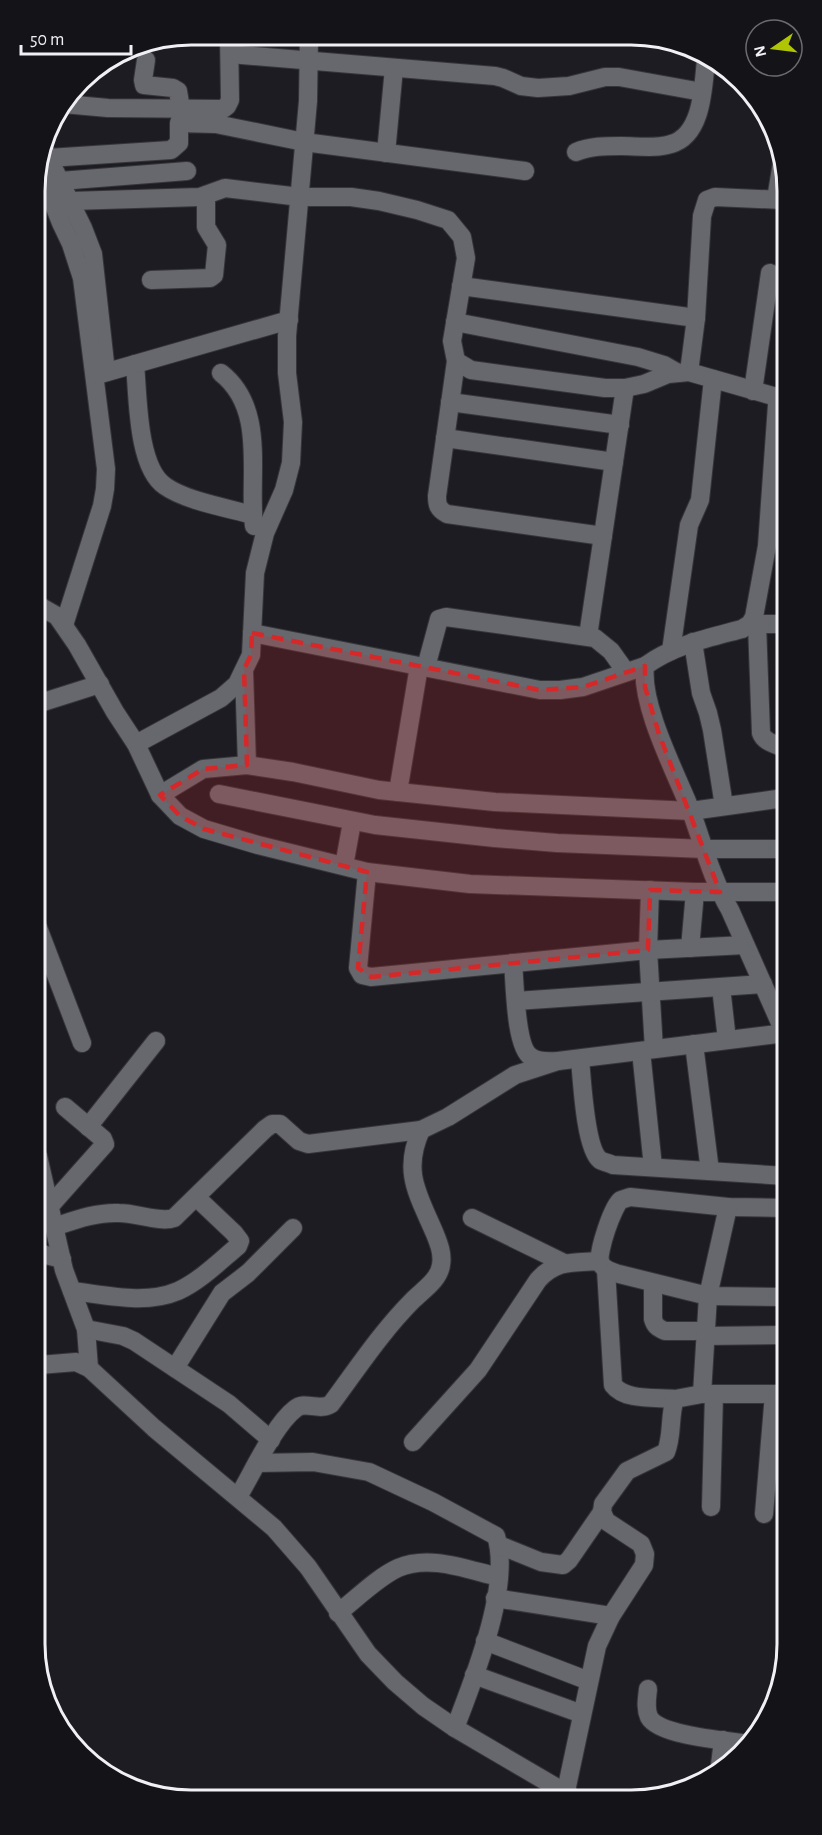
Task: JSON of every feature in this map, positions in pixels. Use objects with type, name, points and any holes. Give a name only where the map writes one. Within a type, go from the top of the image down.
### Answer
[{"type":"street","points":[[180,116],[223,109],[227,106],[230,100],[230,45]]},
{"type":"street","points":[[136,744],[221,698],[237,684],[251,654],[255,573],[265,533],[284,489],[291,463],[294,422],[287,373],[289,320],[300,197],[309,45]]},
{"type":"street","points":[[230,54],[495,76],[521,86],[538,88],[569,86],[619,77],[702,92]]},
{"type":"street","points":[[49,157],[171,150],[179,143],[178,91],[173,88],[144,85],[142,80],[146,60]]},
{"type":"street","points":[[576,152],[597,146],[654,146],[670,145],[680,141],[695,122],[705,66]]},
{"type":"street","points":[[386,153],[394,68]]},
{"type":"street","points":[[74,105],[180,116],[304,142],[525,171]]},
{"type":"street","points":[[48,163],[70,201],[93,254],[106,469],[102,506],[63,625]]},
{"type":"street","points":[[47,167],[78,262],[100,374]]},
{"type":"street","points":[[60,181],[187,171]]},
{"type":"street","points":[[70,201],[200,197],[225,188],[300,197],[351,197],[379,201],[448,220],[462,237],[466,258],[452,341],[456,361],[437,505],[447,514],[603,536]]},
{"type":"street","points":[[151,280],[210,278],[214,275],[217,244],[206,227],[206,195]]},
{"type":"street","points":[[684,373],[696,318],[702,216],[707,200],[715,197],[777,200]]},
{"type":"street","points":[[753,391],[770,273]]},
{"type":"street","points":[[461,286],[696,318]]},
{"type":"street","points":[[100,374],[289,320]]},
{"type":"street","points":[[455,322],[638,357],[684,373],[777,397]]},
{"type":"street","points":[[456,361],[471,370],[605,388],[625,388],[644,384],[668,374],[684,373]]},
{"type":"street","points":[[135,364],[143,440],[149,466],[155,477],[178,493],[253,515]]},
{"type":"street","points":[[221,373],[234,383],[241,396],[251,433],[253,515],[260,554]]},
{"type":"street","points":[[671,651],[689,525],[700,500],[713,379]]},
{"type":"street","points":[[588,636],[625,388]]},
{"type":"street","points":[[450,402],[620,425]]},
{"type":"street","points":[[777,405],[767,546],[753,616],[761,733],[768,741],[777,745]]},
{"type":"street","points":[[445,438],[614,462]]},
{"type":"street","points":[[45,609],[57,615],[100,684],[136,744],[160,795],[180,816],[204,829],[367,872],[470,884],[695,892],[777,892]]},
{"type":"street","points":[[398,792],[422,666],[439,619],[446,617],[588,636],[603,643],[626,672]]},
{"type":"street","points":[[252,633],[540,690],[560,690],[583,687],[645,666],[657,657],[693,642],[753,624],[777,624]]},
{"type":"street","points":[[693,642],[701,693],[712,730],[724,806]]},
{"type":"street","points":[[645,666],[645,687],[659,734],[691,811],[720,892],[777,1015]]},
{"type":"street","points":[[244,669],[247,765]]},
{"type":"street","points":[[45,701],[100,684]]},
{"type":"street","points":[[160,795],[203,769],[247,765],[398,792],[495,802],[691,811],[777,799]]},
{"type":"street","points":[[219,794],[352,822],[557,843],[705,849],[777,849]]},
{"type":"street","points":[[344,866],[352,822]]},
{"type":"street","points":[[367,872],[358,968],[362,975],[371,977],[648,950],[745,945]]},
{"type":"street","points":[[650,890],[648,1050],[653,1167]]},
{"type":"street","points":[[690,948],[695,892]]},
{"type":"street","points":[[45,946],[82,1042]]},
{"type":"street","points":[[513,963],[523,1049],[530,1057],[542,1062],[777,1034]]},
{"type":"street","points":[[516,1001],[763,984]]},
{"type":"street","points":[[721,987],[727,1040]]},
{"type":"street","points":[[88,1127],[156,1041]]},
{"type":"street","points":[[694,1044],[710,1171]]},
{"type":"street","points":[[580,1059],[588,1136],[592,1150],[600,1160],[613,1165],[777,1175]]},
{"type":"street","points":[[54,1227],[85,1217],[117,1212],[133,1213],[166,1221],[174,1218],[272,1124],[280,1124],[299,1141],[308,1144],[421,1130],[448,1118],[515,1075],[558,1061]]},
{"type":"street","points":[[49,1207],[105,1144],[103,1139],[65,1107]]},
{"type":"street","points":[[238,1497],[271,1440],[296,1408],[304,1406],[326,1408],[331,1404],[392,1324],[436,1278],[441,1268],[440,1246],[412,1171],[411,1157],[421,1130]]},
{"type":"street","points":[[45,1188],[62,1259],[86,1329],[89,1368]]},
{"type":"street","points":[[72,1291],[148,1298],[178,1291],[194,1282],[238,1246],[240,1241],[196,1197]]},
{"type":"street","points":[[777,1208],[728,1208],[630,1197],[620,1200],[615,1208],[600,1251],[613,1385],[618,1392],[627,1395],[675,1398],[708,1394],[777,1394]]},
{"type":"street","points":[[711,1507],[705,1334],[708,1296],[728,1208]]},
{"type":"street","points":[[472,1218],[564,1263]]},
{"type":"street","points":[[176,1368],[227,1288],[248,1273],[293,1228]]},
{"type":"street","points":[[45,1255],[62,1259]]},
{"type":"street","points":[[413,1442],[478,1370],[538,1280],[555,1265],[564,1263],[603,1266],[708,1296],[777,1298]]},
{"type":"street","points":[[653,1282],[654,1318],[659,1329],[705,1334],[777,1335]]},
{"type":"street","points":[[86,1329],[123,1336],[134,1341],[230,1404],[271,1440]]},
{"type":"street","points":[[45,1364],[76,1362],[89,1368],[154,1428],[274,1528],[292,1547],[368,1654],[395,1682],[454,1728],[563,1790]]},
{"type":"street","points":[[499,1545],[552,1565],[563,1565],[569,1560],[602,1512],[603,1503],[627,1471],[666,1452],[670,1441],[675,1398]]},
{"type":"street","points":[[764,1514],[777,1439]]},
{"type":"street","points":[[257,1463],[313,1462],[369,1472],[395,1483],[496,1536],[499,1545],[499,1577],[495,1598],[485,1641],[454,1728]]},
{"type":"street","points":[[569,1790],[588,1681],[597,1646],[611,1616],[644,1565],[645,1554],[641,1544],[606,1521],[602,1512]]},
{"type":"street","points":[[338,1613],[398,1568],[409,1565],[433,1563],[499,1577]]},
{"type":"street","points":[[495,1598],[611,1616]]},
{"type":"street","points":[[485,1641],[588,1681]]},
{"type":"street","points":[[474,1675],[582,1714]]},
{"type":"street","points":[[648,1689],[646,1707],[650,1719],[662,1728],[739,1742]]},
{"type":"street","points":[[721,1759],[723,1740]]},
{"type":"highlighted area","points":[[252,633],[540,690],[583,687],[645,666],[645,687],[659,734],[720,892],[650,890],[648,950],[371,977],[358,968],[367,872],[204,829],[180,816],[160,795],[203,769],[247,765],[244,669],[251,655]]}]
